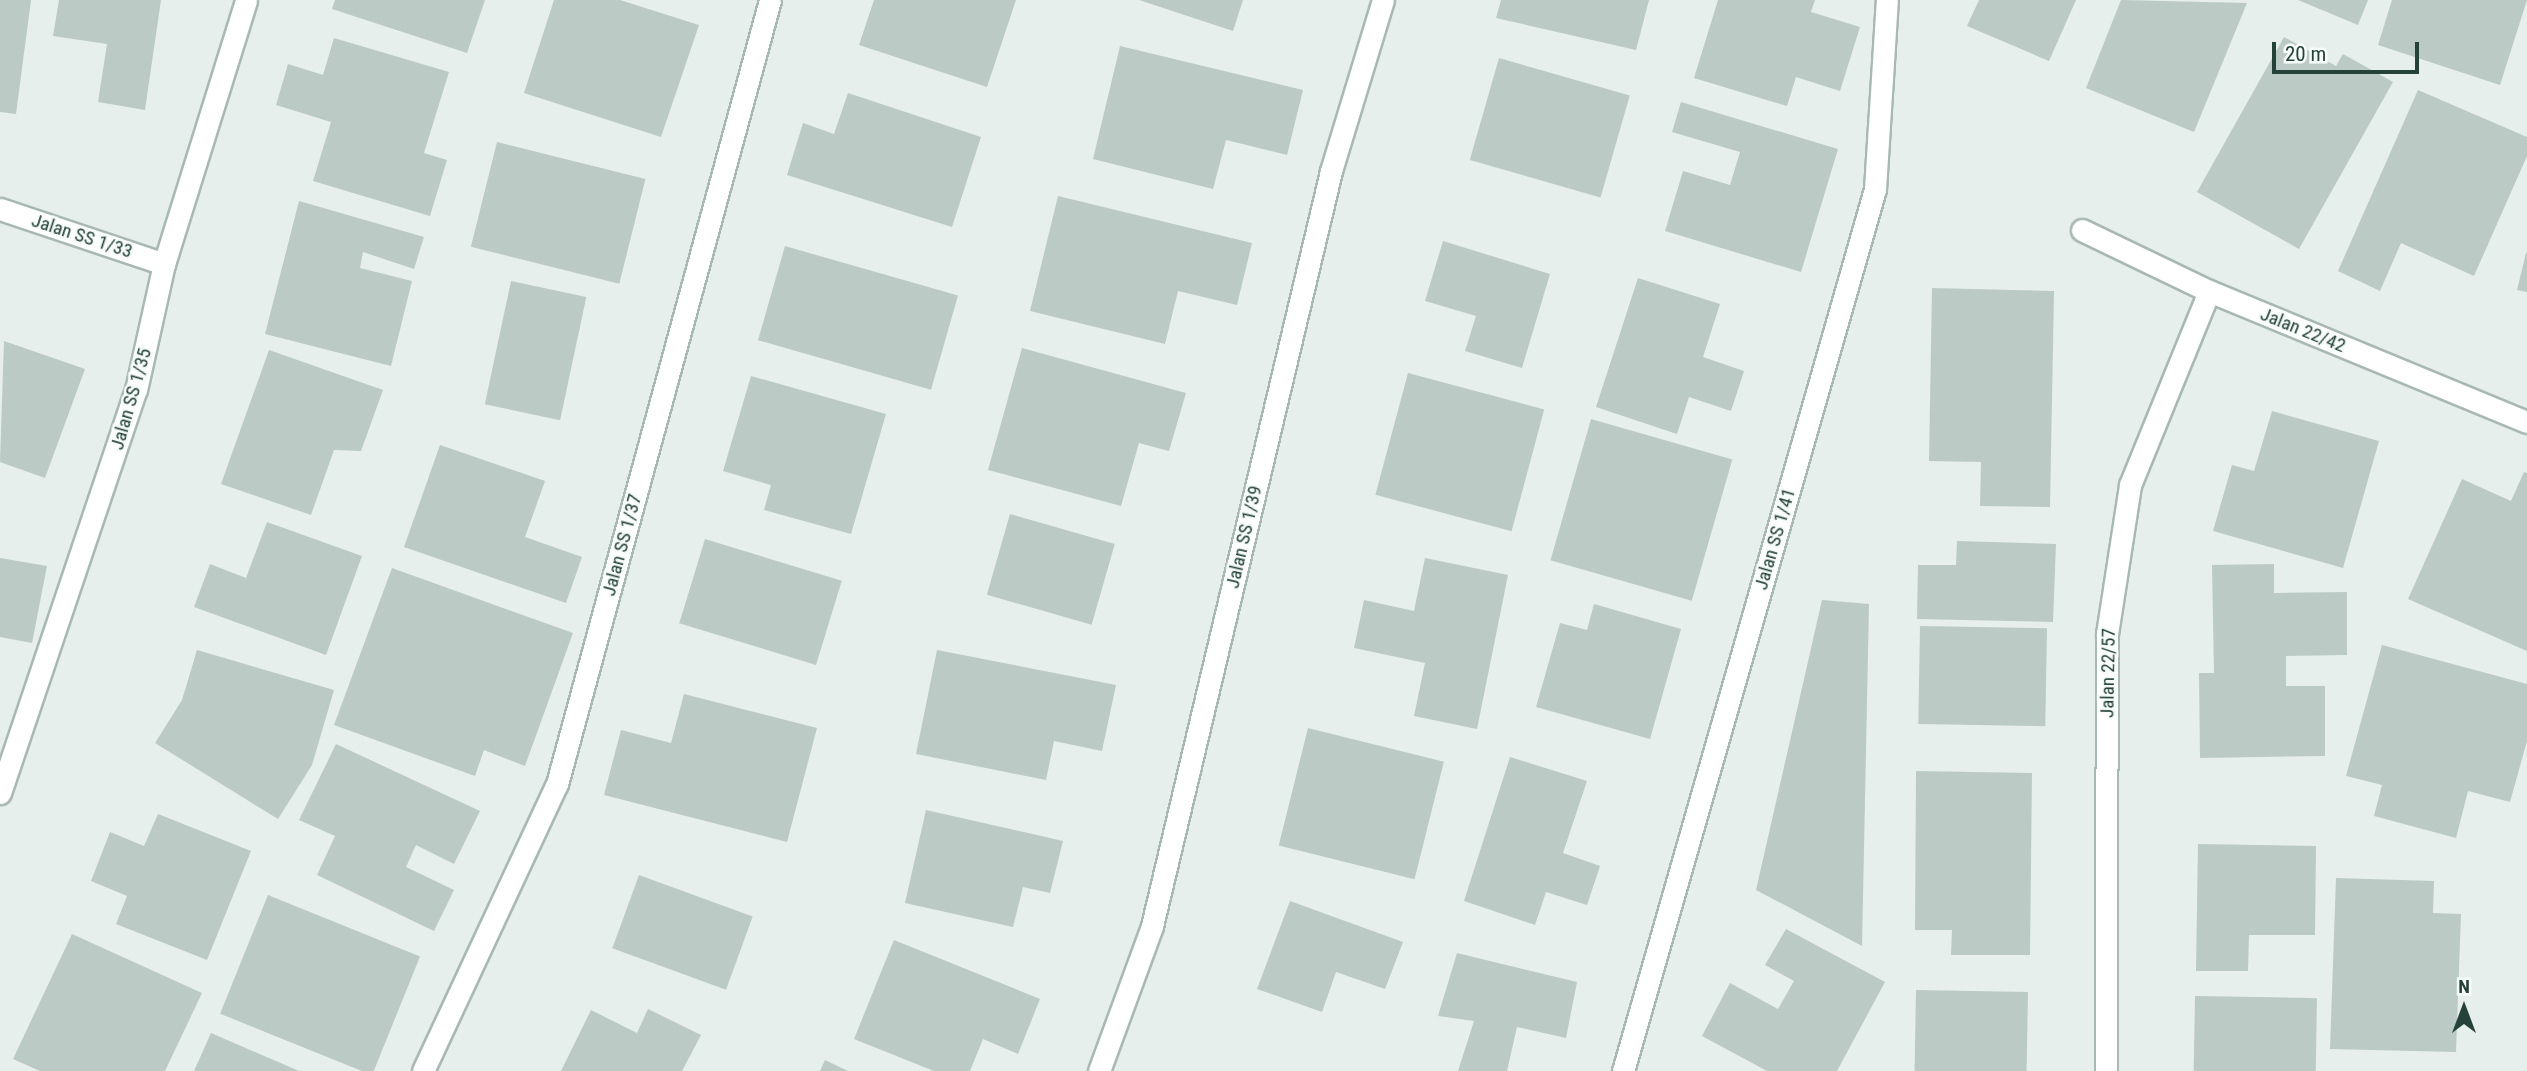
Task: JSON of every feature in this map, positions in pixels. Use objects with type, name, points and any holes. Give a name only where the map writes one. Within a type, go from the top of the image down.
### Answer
[{"type":"street","name":"Jalan SS 1/35","points":[[0,793],[136,390],[164,264],[246,0]]},
{"type":"street","name":"Jalan SS 1/37","points":[[423,1071],[557,785],[770,0]]},
{"type":"street","name":"Jalan SS 1/39","points":[[1099,1071],[1152,926],[1331,171],[1383,0]]},
{"type":"street","name":"Jalan SS 1/41","points":[[1623,1071],[1875,189],[1887,0]]},
{"type":"street","name":"Jalan SS 1/33","points":[[0,209],[164,264]]},
{"type":"street","name":"Jalan 22/42","points":[[2082,230],[2209,291],[2527,422]]},
{"type":"street","name":"Jalan 22/57","points":[[2106,1071],[2107,634],[2130,485],[2209,291]]},
{"type":"building","points":[[0,0],[31,0],[16,114],[0,112]]},
{"type":"building","points":[[59,0],[161,0],[145,110],[98,102],[107,44],[53,36]]},
{"type":"building","points":[[335,0],[485,0],[467,53],[332,9]]},
{"type":"building","points":[[554,0],[620,0],[699,25],[661,137],[524,93]]},
{"type":"building","points":[[874,0],[1016,0],[987,87],[859,45]]},
{"type":"building","points":[[1139,0],[1243,0],[1233,31]]},
{"type":"building","points":[[1501,0],[1649,0],[1636,50],[1496,18]]},
{"type":"building","points":[[1718,0],[1815,0],[1811,12],[1860,27],[1840,91],[1796,77],[1787,106],[1694,78]]},
{"type":"building","points":[[1979,0],[2076,0],[2049,61],[1967,26]]},
{"type":"building","points":[[2121,0],[2247,3],[2194,132],[2086,88]]},
{"type":"building","points":[[2298,0],[2368,0],[2358,25]]},
{"type":"building","points":[[2392,0],[2527,0],[2500,85],[2378,45]]},
{"type":"building","points":[[2284,37],[2336,66],[2343,54],[2393,82],[2299,249],[2197,192]]},
{"type":"building","points":[[334,38],[449,72],[424,153],[447,160],[430,216],[313,181],[331,122],[276,105],[288,64],[323,75]]},
{"type":"building","points":[[1120,46],[1303,90],[1287,155],[1226,140],[1213,189],[1093,159]]},
{"type":"building","points":[[1499,58],[1630,95],[1601,197],[1470,160]]},
{"type":"building","points":[[2418,90],[2527,137],[2527,156],[2474,276],[2401,243],[2380,291],[2338,271]]},
{"type":"building","points":[[848,93],[981,137],[952,227],[787,175],[803,123],[834,134]]},
{"type":"building","points":[[1681,102],[1838,149],[1801,272],[1665,231],[1683,171],[1730,185],[1740,152],[1672,132]]},
{"type":"building","points":[[497,142],[645,179],[619,284],[471,247]]},
{"type":"building","points":[[1058,196],[1252,243],[1237,305],[1178,291],[1165,344],[1030,311]]},
{"type":"building","points":[[299,201],[424,237],[414,269],[363,252],[360,268],[412,281],[391,366],[265,334]]},
{"type":"building","points":[[1443,241],[1550,274],[1522,368],[1465,351],[1476,316],[1425,301]]},
{"type":"building","points":[[785,246],[958,296],[931,390],[758,340]]},
{"type":"building","points":[[2527,253],[2527,292],[2517,290]]},
{"type":"building","points":[[1638,278],[1720,304],[1703,357],[1744,371],[1731,411],[1689,397],[1677,434],[1596,407]]},
{"type":"building","points":[[511,281],[586,297],[560,420],[485,404]]},
{"type":"building","points":[[1932,288],[2054,291],[2050,507],[1980,506],[1981,462],[1929,461]]},
{"type":"building","points":[[4,341],[85,369],[45,478],[0,462]]},
{"type":"building","points":[[1022,348],[1186,393],[1169,451],[1139,443],[1121,506],[988,470]]},
{"type":"building","points":[[269,350],[383,390],[361,451],[334,450],[311,515],[221,484]]},
{"type":"building","points":[[1408,373],[1544,409],[1512,531],[1375,495]]},
{"type":"building","points":[[751,376],[886,414],[851,534],[764,510],[771,485],[723,471]]},
{"type":"building","points":[[2272,411],[2379,441],[2343,568],[2213,531],[2232,465],[2254,471]]},
{"type":"building","points":[[1591,419],[1732,460],[1692,601],[1550,560]]},
{"type":"building","points":[[440,445],[545,481],[525,537],[582,557],[566,603],[404,547]]},
{"type":"building","points":[[2524,472],[2527,473],[2527,651],[2408,599],[2462,479],[2511,501]]},
{"type":"building","points":[[1010,514],[1115,544],[1092,625],[987,595]]},
{"type":"building","points":[[267,522],[362,556],[326,655],[194,607],[210,564],[246,578]]},
{"type":"building","points":[[705,539],[842,581],[816,665],[679,623]]},
{"type":"building","points":[[1957,541],[2056,544],[2053,622],[1917,619],[1918,565],[1956,565]]},
{"type":"building","points":[[0,558],[47,566],[32,643],[0,637]]},
{"type":"building","points":[[1425,558],[1508,575],[1477,729],[1414,716],[1425,663],[1354,648],[1364,600],[1414,611]]},
{"type":"building","points":[[2274,564],[2274,593],[2347,592],[2347,655],[2286,656],[2286,686],[2325,686],[2325,756],[2200,758],[2199,673],[2214,673],[2212,565]]},
{"type":"building","points":[[392,568],[573,633],[525,766],[484,750],[475,776],[334,725]]},
{"type":"building","points":[[1822,600],[1869,604],[1862,946],[1756,890]]},
{"type":"building","points":[[1594,604],[1681,629],[1650,739],[1536,707],[1560,623],[1587,630]]},
{"type":"building","points":[[1920,626],[2047,628],[2045,726],[1918,724]]},
{"type":"building","points":[[2382,645],[2527,684],[2527,741],[2510,802],[2468,791],[2456,838],[2374,816],[2382,785],[2346,776]]},
{"type":"building","points":[[197,650],[334,690],[312,765],[278,819],[155,743],[182,700]]},
{"type":"building","points":[[937,650],[1116,685],[1102,751],[1054,741],[1046,780],[916,754]]},
{"type":"building","points":[[684,694],[817,728],[787,842],[604,795],[621,730],[671,743]]},
{"type":"building","points":[[1308,728],[1444,762],[1415,879],[1279,845]]},
{"type":"building","points":[[336,744],[480,811],[454,864],[416,845],[406,867],[454,890],[434,931],[317,875],[335,836],[299,820]]},
{"type":"building","points":[[1510,757],[1587,781],[1563,853],[1600,866],[1587,905],[1546,892],[1535,925],[1464,901]]},
{"type":"building","points":[[1916,771],[2032,773],[2030,955],[1951,955],[1952,930],[1915,930]]},
{"type":"building","points":[[926,810],[1063,841],[1050,893],[1023,887],[1013,927],[905,903]]},
{"type":"building","points":[[158,814],[251,851],[207,960],[116,924],[127,896],[91,881],[110,832],[144,846]]},
{"type":"building","points":[[2198,844],[2316,846],[2315,935],[2249,935],[2248,971],[2196,971]]},
{"type":"building","points":[[639,875],[753,916],[726,990],[612,948]]},
{"type":"building","points":[[2336,878],[2434,881],[2433,913],[2461,914],[2456,1052],[2330,1049]]},
{"type":"building","points":[[268,895],[420,956],[374,1071],[362,1071],[220,1014]]},
{"type":"building","points":[[1290,901],[1403,942],[1385,989],[1336,972],[1322,1012],[1257,989]]},
{"type":"building","points":[[1786,929],[1885,982],[1837,1071],[1767,1071],[1702,1036],[1730,983],[1778,1009],[1794,981],[1765,965]]},
{"type":"building","points":[[72,934],[202,993],[165,1071],[40,1071],[13,1059]]},
{"type":"building","points":[[894,940],[1040,999],[1018,1054],[983,1039],[970,1071],[934,1071],[854,1039]]},
{"type":"building","points":[[1457,953],[1577,982],[1566,1038],[1517,1027],[1507,1071],[1458,1071],[1474,1021],[1438,1016]]},
{"type":"building","points":[[1916,990],[2028,992],[2027,1071],[1915,1071]]},
{"type":"building","points":[[2195,996],[2317,998],[2316,1071],[2194,1071]]},
{"type":"building","points":[[648,1009],[701,1035],[682,1071],[561,1071],[591,1010],[637,1033]]},
{"type":"building","points":[[211,1033],[299,1071],[194,1071]]},
{"type":"building","points":[[825,1060],[848,1071],[820,1071]]}]
